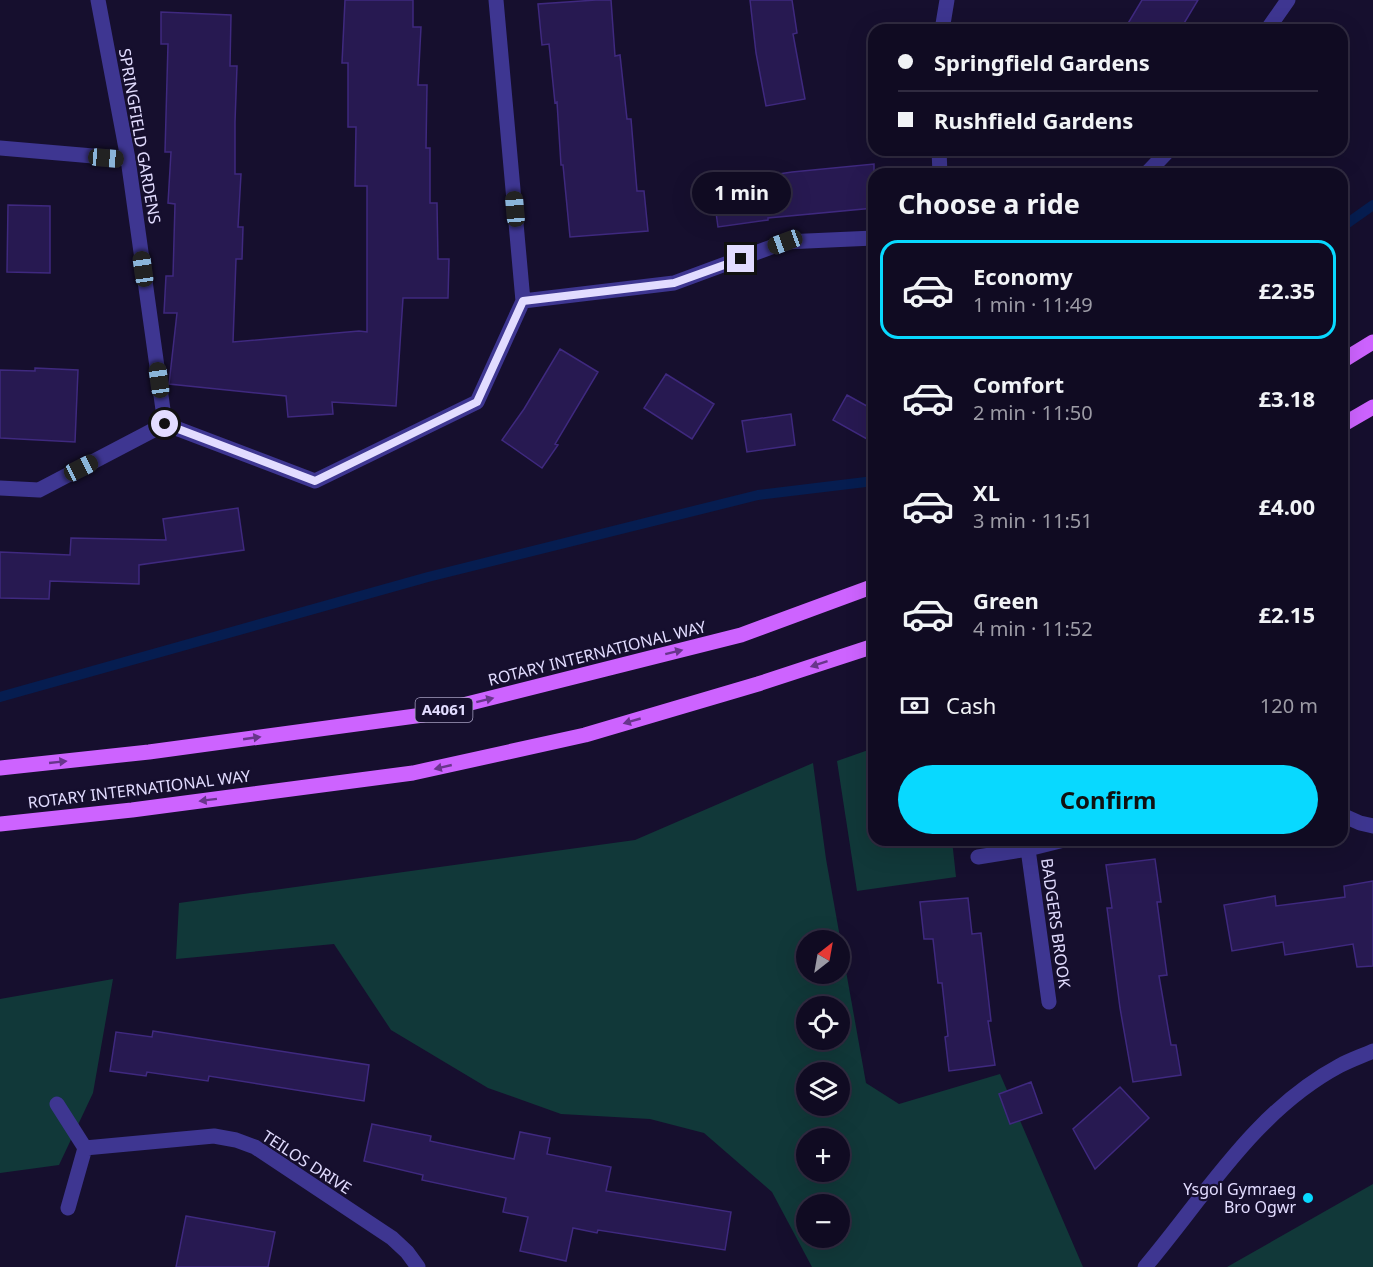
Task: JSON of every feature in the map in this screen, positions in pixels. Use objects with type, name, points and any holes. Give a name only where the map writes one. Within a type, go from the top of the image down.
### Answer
[{"type":"main road","points":[[1348,358],[1373,342]]},
{"type":"main road","points":[[1348,422],[1373,407]]},
{"type":"main road","name":"ROTARY INTERNATIONAL WAY","points":[[0,768],[149,752],[423,715],[741,635],[868,588]]},
{"type":"main road","name":"ROTARY INTERNATIONAL WAY","points":[[0,824],[132,810],[413,773],[585,735],[758,684],[868,648]]},
{"type":"street","name":"SPRINGFIELD GARDENS","points":[[98,0],[128,159],[165,424]]},
{"type":"street","points":[[0,488],[39,490],[165,424],[315,481],[477,402],[523,301],[496,0]]},
{"type":"street","points":[[943,24],[947,0]]},
{"type":"street","points":[[1271,24],[1288,0]]},
{"type":"street","points":[[0,148],[128,159]]},
{"type":"street","points":[[1152,168],[1163,156]]},
{"type":"street","points":[[523,301],[674,283],[785,242],[868,237]]},
{"type":"street","points":[[1348,817],[1373,826]]},
{"type":"street","name":"BADGERS BROOK","points":[[978,857],[1040,846]]},
{"type":"street","name":"BADGERS BROOK","points":[[1028,849],[1049,1002]]},
{"type":"street","points":[[1145,1267],[1237,1151],[1273,1114],[1302,1089],[1339,1066],[1373,1051]]},
{"type":"street","points":[[57,1104],[85,1148],[68,1208]]},
{"type":"street","name":"TEILOS DRIVE","points":[[85,1148],[214,1136],[236,1140],[255,1148],[392,1238],[407,1252],[418,1267]]},
{"type":"green space","points":[[868,750],[868,846],[953,846],[956,877],[857,891],[837,761]]},
{"type":"green space","points":[[813,763],[839,930],[796,930],[796,984],[848,984],[866,1083],[899,1104],[1000,1074],[1083,1267],[812,1267],[802,1248],[850,1248],[850,1194],[796,1194],[796,1237],[772,1192],[704,1133],[650,1119],[561,1114],[488,1088],[391,1030],[334,944],[176,959],[179,903],[635,840]]},
{"type":"green space","points":[[113,979],[93,1093],[59,1165],[0,1173],[0,999]]},
{"type":"green space","points":[[1373,1184],[1373,1267],[1227,1267]]},
{"type":"building","points":[[345,0],[413,0],[413,27],[421,27],[418,85],[427,85],[426,148],[430,148],[430,203],[437,203],[438,259],[449,259],[448,298],[403,298],[396,406],[332,402],[333,414],[288,417],[286,396],[169,384],[177,313],[164,313],[166,276],[173,276],[175,204],[168,203],[171,152],[165,152],[168,44],[161,44],[161,12],[231,15],[230,66],[237,66],[235,174],[241,174],[238,227],[243,227],[242,259],[236,259],[233,342],[367,332],[367,186],[355,186],[356,127],[348,127],[348,63],[342,63]]},
{"type":"building","points":[[611,0],[615,56],[620,55],[627,119],[631,119],[637,191],[644,191],[648,231],[570,237],[563,165],[561,165],[557,102],[555,103],[549,44],[542,45],[538,4]]},
{"type":"building","points":[[750,0],[792,0],[797,33],[793,34],[805,99],[766,106],[756,53]]},
{"type":"building","points":[[1142,0],[1198,0],[1184,24],[1128,24]]},
{"type":"building","points":[[874,164],[874,168],[868,168],[868,209],[768,218],[768,220],[718,227],[712,184],[792,172]]},
{"type":"building","points":[[8,205],[50,206],[50,273],[7,272]]},
{"type":"building","points":[[560,349],[598,372],[555,444],[558,445],[542,468],[502,440],[524,409]]},
{"type":"building","points":[[35,368],[78,370],[75,442],[0,438],[0,370],[35,371]]},
{"type":"building","points":[[666,374],[714,404],[692,439],[644,408]]},
{"type":"building","points":[[847,395],[868,407],[868,440],[833,420]]},
{"type":"building","points":[[791,414],[795,445],[747,452],[742,421]]},
{"type":"building","points":[[238,508],[244,550],[139,565],[139,584],[50,581],[49,599],[0,598],[0,552],[70,555],[71,538],[166,540],[163,519]]},
{"type":"building","points":[[1155,859],[1161,902],[1157,902],[1167,975],[1159,976],[1171,1045],[1176,1045],[1181,1075],[1133,1082],[1120,1008],[1107,908],[1112,908],[1106,865]]},
{"type":"building","points":[[1373,881],[1373,966],[1357,967],[1353,944],[1285,955],[1283,942],[1232,951],[1224,905],[1275,896],[1276,906],[1345,897],[1344,886]]},
{"type":"building","points":[[968,898],[972,934],[981,933],[991,1021],[988,1021],[995,1065],[949,1071],[942,983],[938,983],[933,939],[924,939],[920,902]]},
{"type":"building","points":[[153,1031],[369,1065],[364,1101],[209,1076],[208,1081],[147,1072],[146,1076],[110,1071],[116,1032],[152,1037]]},
{"type":"building","points":[[1031,1082],[1042,1113],[1010,1124],[999,1094]]},
{"type":"building","points":[[1120,1087],[1149,1118],[1095,1169],[1073,1129]]},
{"type":"building","points":[[372,1124],[431,1136],[430,1141],[514,1159],[520,1132],[550,1138],[547,1154],[611,1167],[606,1191],[731,1212],[725,1250],[573,1228],[566,1261],[520,1251],[528,1217],[503,1212],[506,1198],[422,1180],[423,1175],[364,1161]]},
{"type":"building","points":[[186,1216],[275,1232],[268,1267],[176,1267]]},
{"type":"waterway","points":[[1348,223],[1373,205]]},
{"type":"waterway","points":[[0,697],[428,577],[758,495],[868,482]]},
{"type":"place","name":"Ysgol Gymraeg Bro Ogwr","points":[[1308,1198]]},
{"type":"route","points":[[165,424],[315,481],[477,402],[523,301],[674,283],[741,259]]}]
